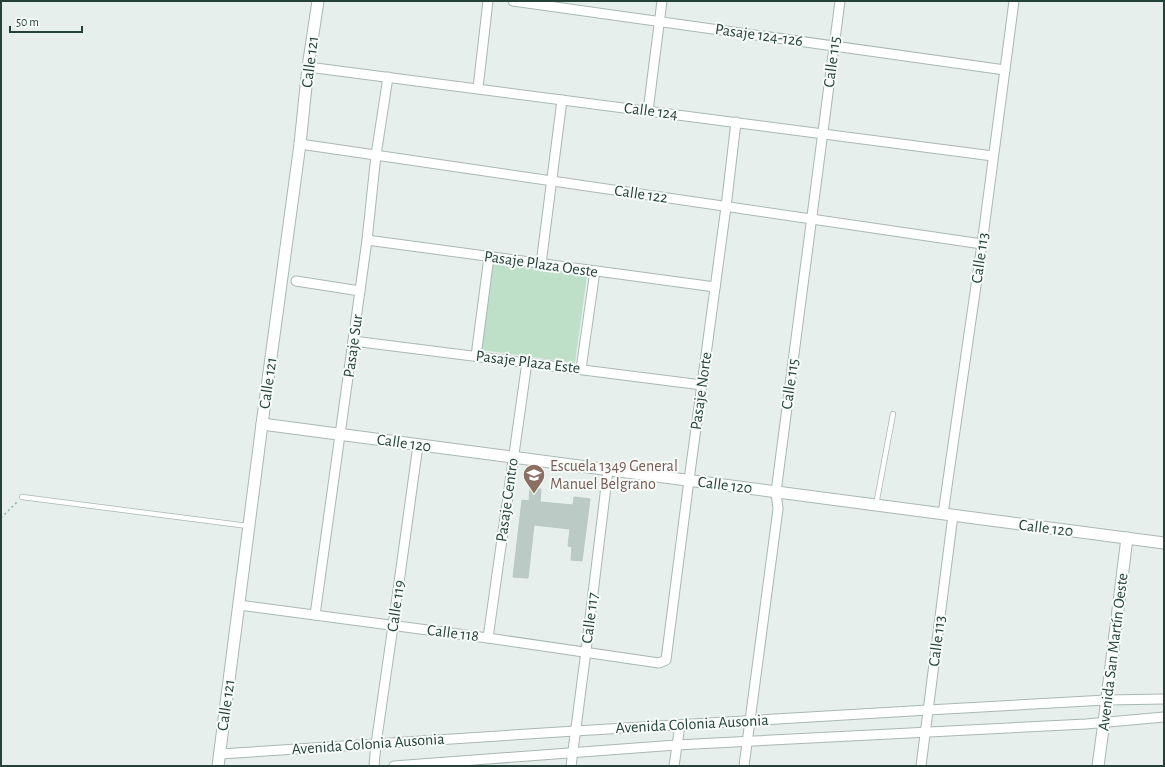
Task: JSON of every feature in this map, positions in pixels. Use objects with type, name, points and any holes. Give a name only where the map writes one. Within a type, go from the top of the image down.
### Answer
[{"type":"street","name":"Calle 121","points":[[218,766],[300,144],[308,67],[318,1]]},
{"type":"street","points":[[478,88],[488,1]]},
{"type":"street","name":"Pasaje 124-126","points":[[513,1],[1005,70]]},
{"type":"street","points":[[648,111],[662,1]]},
{"type":"street","name":"Calle 115","points":[[744,766],[778,508],[776,492],[840,1]]},
{"type":"street","name":"Calle 113","points":[[921,766],[926,732],[948,515],[1014,1]]},
{"type":"street","name":"Calle 124","points":[[308,67],[993,156]]},
{"type":"street","name":"Pasaje Sur","points":[[316,615],[367,240],[376,155],[388,77]]},
{"type":"street","points":[[541,264],[550,181],[562,100]]},
{"type":"street","name":"Pasaje Norte","points":[[666,660],[688,480],[726,207],[736,122]]},
{"type":"street","name":"Calle 122","points":[[300,144],[982,244]]},
{"type":"street","name":"Pasaje Plaza Oeste","points":[[367,240],[715,287]]},
{"type":"street","points":[[476,356],[489,257]]},
{"type":"street","points":[[581,369],[595,271]]},
{"type":"street","points":[[296,281],[360,291]]},
{"type":"street","name":"Pasaje Plaza Este","points":[[353,341],[702,385]]},
{"type":"street","name":"Pasaje Centro","points":[[488,638],[526,362]]},
{"type":"street","name":"Calle 120","points":[[262,424],[1164,543]]},
{"type":"street","name":"Calle 119","points":[[374,766],[418,445]]},
{"type":"street","name":"Calle 117","points":[[571,766],[608,470]]},
{"type":"street","name":"Avenida San Martín Oeste","points":[[1098,766],[1127,538]]},
{"type":"street","name":"Calle 118","points":[[239,605],[488,638],[659,663],[666,660]]},
{"type":"street","name":"Avenida Colonia Ausonia","points":[[220,754],[928,710],[1106,700],[1164,699]]},
{"type":"street","name":"Avenida Colonia Ausonia","points":[[394,766],[676,745],[1104,722],[1164,717]]},
{"type":"street","points":[[674,766],[680,725]]},
{"type":"lane","points":[[876,505],[893,414]]},
{"type":"lane","points":[[22,497],[250,526]]},
{"type":"path","points":[[1,518],[22,497]]},
{"type":"green space","points":[[493,263],[587,276],[575,363],[481,350]]},
{"type":"building","points":[[530,488],[541,489],[540,502],[573,505],[574,497],[590,499],[582,561],[571,560],[572,547],[568,546],[570,529],[534,525],[528,578],[513,577],[522,500],[529,501]]},
{"type":"place","name":"Escuela 1349 General Manuel Belgrano","points":[[534,494]]}]
